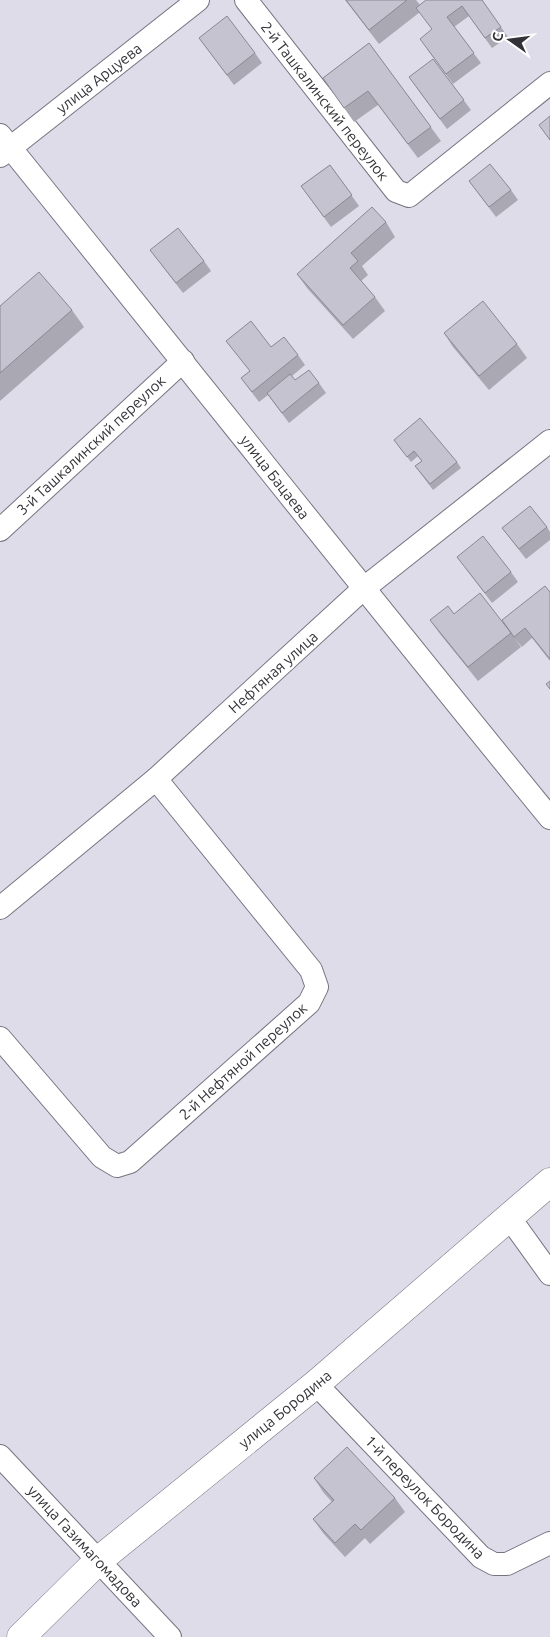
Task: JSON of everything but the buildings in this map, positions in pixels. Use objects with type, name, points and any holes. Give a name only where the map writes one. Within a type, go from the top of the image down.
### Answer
[{"type":"street","name":"улица Арцуева","points":[[3,146],[198,0]]},
{"type":"street","name":"2-й Ташкалинский переулок","points":[[246,0],[396,191],[409,196],[550,83]]},
{"type":"street","name":"улица Бацаева","points":[[3,146],[183,361],[363,589],[550,818]]},
{"type":"street","name":"3-й Ташкалинский переулок","points":[[0,530],[183,361]]},
{"type":"street","name":"Нефтяная улица","points":[[0,908],[156,779],[363,589],[550,441]]},
{"type":"street","name":"2-й Нефтяной переулок","points":[[0,1038],[102,1157],[117,1166],[130,1162],[309,1003],[317,987],[311,970],[156,779]]},
{"type":"street","name":"улица Бородина","points":[[21,1637],[99,1560],[316,1384],[550,1182]]},
{"type":"street","points":[[509,1217],[550,1274]]},
{"type":"street","name":"1-й переулок Бородина","points":[[316,1384],[481,1558],[494,1564],[507,1564],[550,1543]]},
{"type":"street","name":"улица Газимагомадова","points":[[0,1456],[170,1637]]}]
